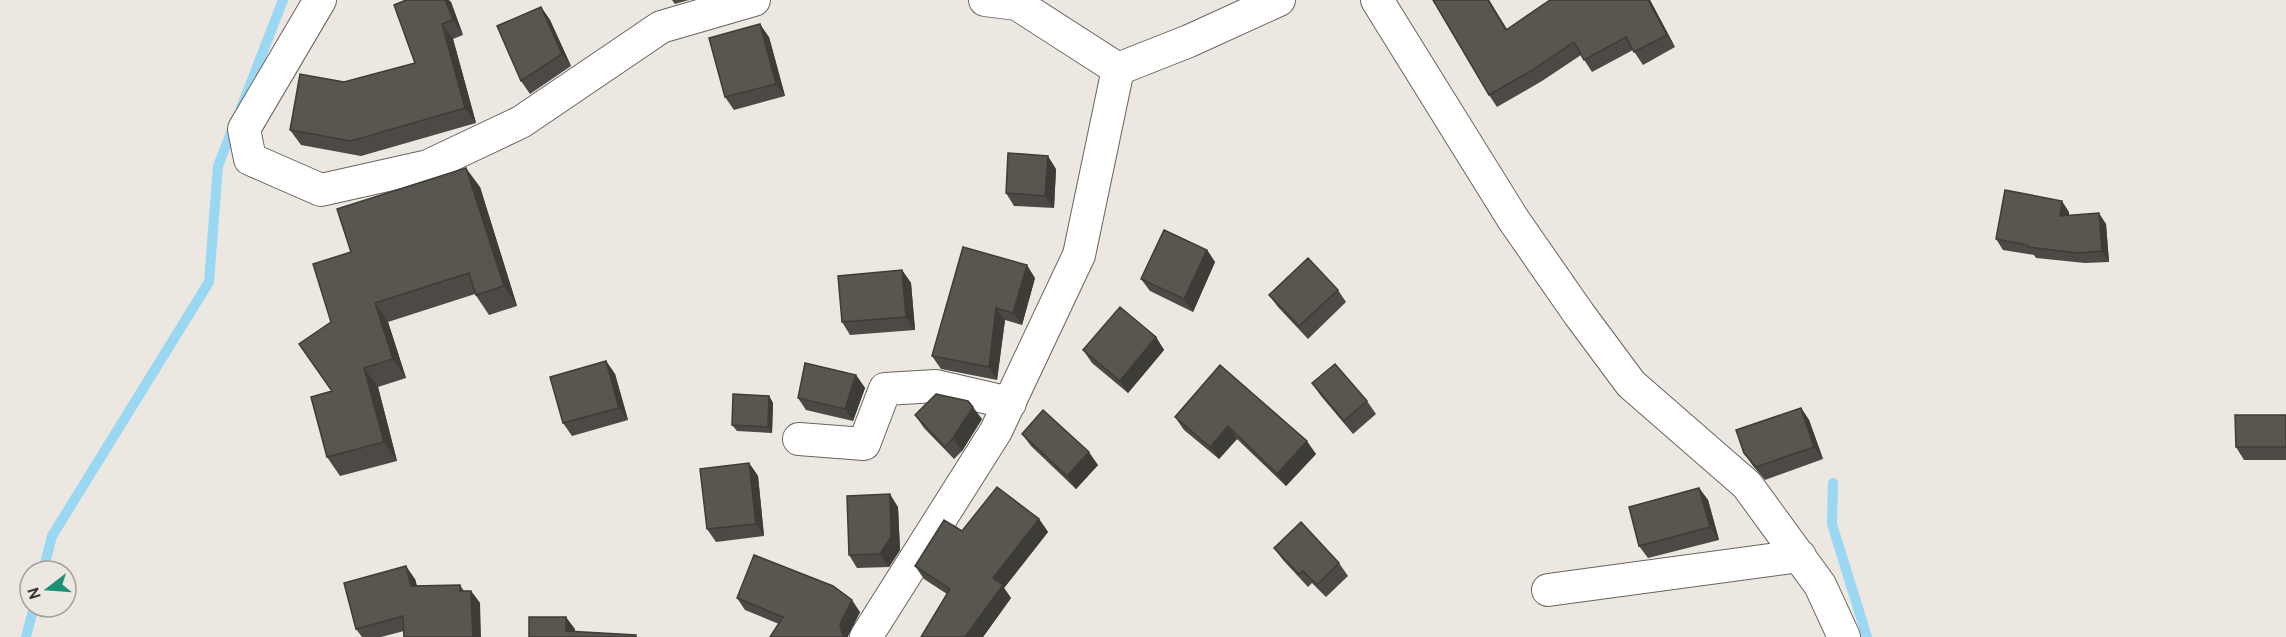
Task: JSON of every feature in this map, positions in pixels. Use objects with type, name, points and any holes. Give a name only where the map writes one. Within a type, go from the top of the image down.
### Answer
[{"type":"street","points":[[320,0],[244,129],[250,159],[321,190],[428,166],[521,122],[661,27],[754,0]]},
{"type":"street","points":[[985,0],[1017,4],[1118,69]]},
{"type":"street","points":[[1118,69],[1189,41],[1279,0]]},
{"type":"street","points":[[1377,0],[1513,219],[1631,384],[1748,485],[1821,585],[1844,637]]},
{"type":"street","points":[[866,637],[996,431],[1079,255],[1118,69]]},
{"type":"street","points":[[800,439],[864,444],[885,389],[936,386],[1010,403]]},
{"type":"street","points":[[1548,590],[1800,556]]},
{"type":"building","points":[[406,0],[445,0],[453,20],[442,24],[465,108],[351,141],[290,130],[300,74],[344,82],[415,63],[394,5]]},
{"type":"building","points":[[1433,0],[1488,0],[1506,30],[1550,0],[1648,0],[1667,35],[1634,52],[1626,37],[1584,60],[1574,42],[1489,95]]},
{"type":"building","points":[[541,7],[562,54],[521,81],[497,26]]},
{"type":"building","points":[[760,24],[776,84],[725,97],[709,38]]},
{"type":"building","points":[[1008,153],[1048,156],[1045,196],[1006,193]]},
{"type":"building","points":[[466,168],[504,286],[476,295],[469,273],[375,303],[393,359],[364,368],[384,442],[327,457],[311,397],[332,391],[299,344],[331,322],[313,264],[351,252],[337,209]]},
{"type":"building","points":[[2005,190],[2062,201],[2060,216],[2099,213],[2102,251],[2078,253],[2028,247],[2028,245],[1996,239]]},
{"type":"building","points":[[1164,230],[1207,250],[1184,299],[1141,279]]},
{"type":"building","points":[[963,247],[1027,265],[1013,313],[996,308],[989,367],[932,356]]},
{"type":"building","points":[[1308,258],[1338,290],[1299,326],[1269,295]]},
{"type":"building","points":[[902,270],[906,317],[842,322],[838,276]]},
{"type":"building","points":[[1120,307],[1156,337],[1120,381],[1083,350]]},
{"type":"building","points":[[606,361],[619,408],[563,423],[550,377]]},
{"type":"building","points":[[805,363],[856,375],[845,409],[798,398]]},
{"type":"building","points":[[1335,364],[1367,401],[1344,421],[1312,383]]},
{"type":"building","points":[[1220,365],[1307,441],[1277,474],[1228,426],[1210,447],[1175,417]]},
{"type":"building","points":[[733,394],[769,396],[768,427],[732,425]]},
{"type":"building","points":[[936,394],[968,401],[973,407],[945,447],[915,415]]},
{"type":"building","points":[[1801,408],[1814,447],[1756,467],[1744,453],[1736,430]]},
{"type":"building","points":[[1043,410],[1089,452],[1067,476],[1022,434]]},
{"type":"building","points":[[2235,415],[2286,415],[2286,447],[2236,447]]},
{"type":"building","points":[[749,463],[756,524],[707,529],[700,469]]},
{"type":"building","points":[[997,487],[1039,519],[993,578],[1003,585],[965,637],[921,637],[950,589],[915,566],[944,520],[962,531]]},
{"type":"building","points":[[1699,488],[1710,527],[1639,546],[1629,507]]},
{"type":"building","points":[[890,494],[891,537],[880,554],[849,555],[847,496]]},
{"type":"building","points":[[1301,522],[1339,563],[1317,585],[1303,571],[1299,574],[1274,548]]},
{"type":"building","points":[[754,555],[833,586],[852,600],[840,624],[845,637],[770,637],[783,617],[737,598]]},
{"type":"building","points":[[406,566],[411,586],[460,585],[460,591],[471,591],[473,637],[404,637],[403,616],[356,629],[344,583]]},
{"type":"building","points":[[529,617],[566,617],[566,631],[636,635],[636,637],[529,637]]},
{"type":"waterway","points":[[241,108],[283,0]]},
{"type":"waterway","points":[[46,559],[52,536],[209,282],[218,166],[234,125]]},
{"type":"waterway","points":[[1833,483],[1832,524],[1867,637]]},
{"type":"waterway","points":[[26,637],[31,619]]}]
